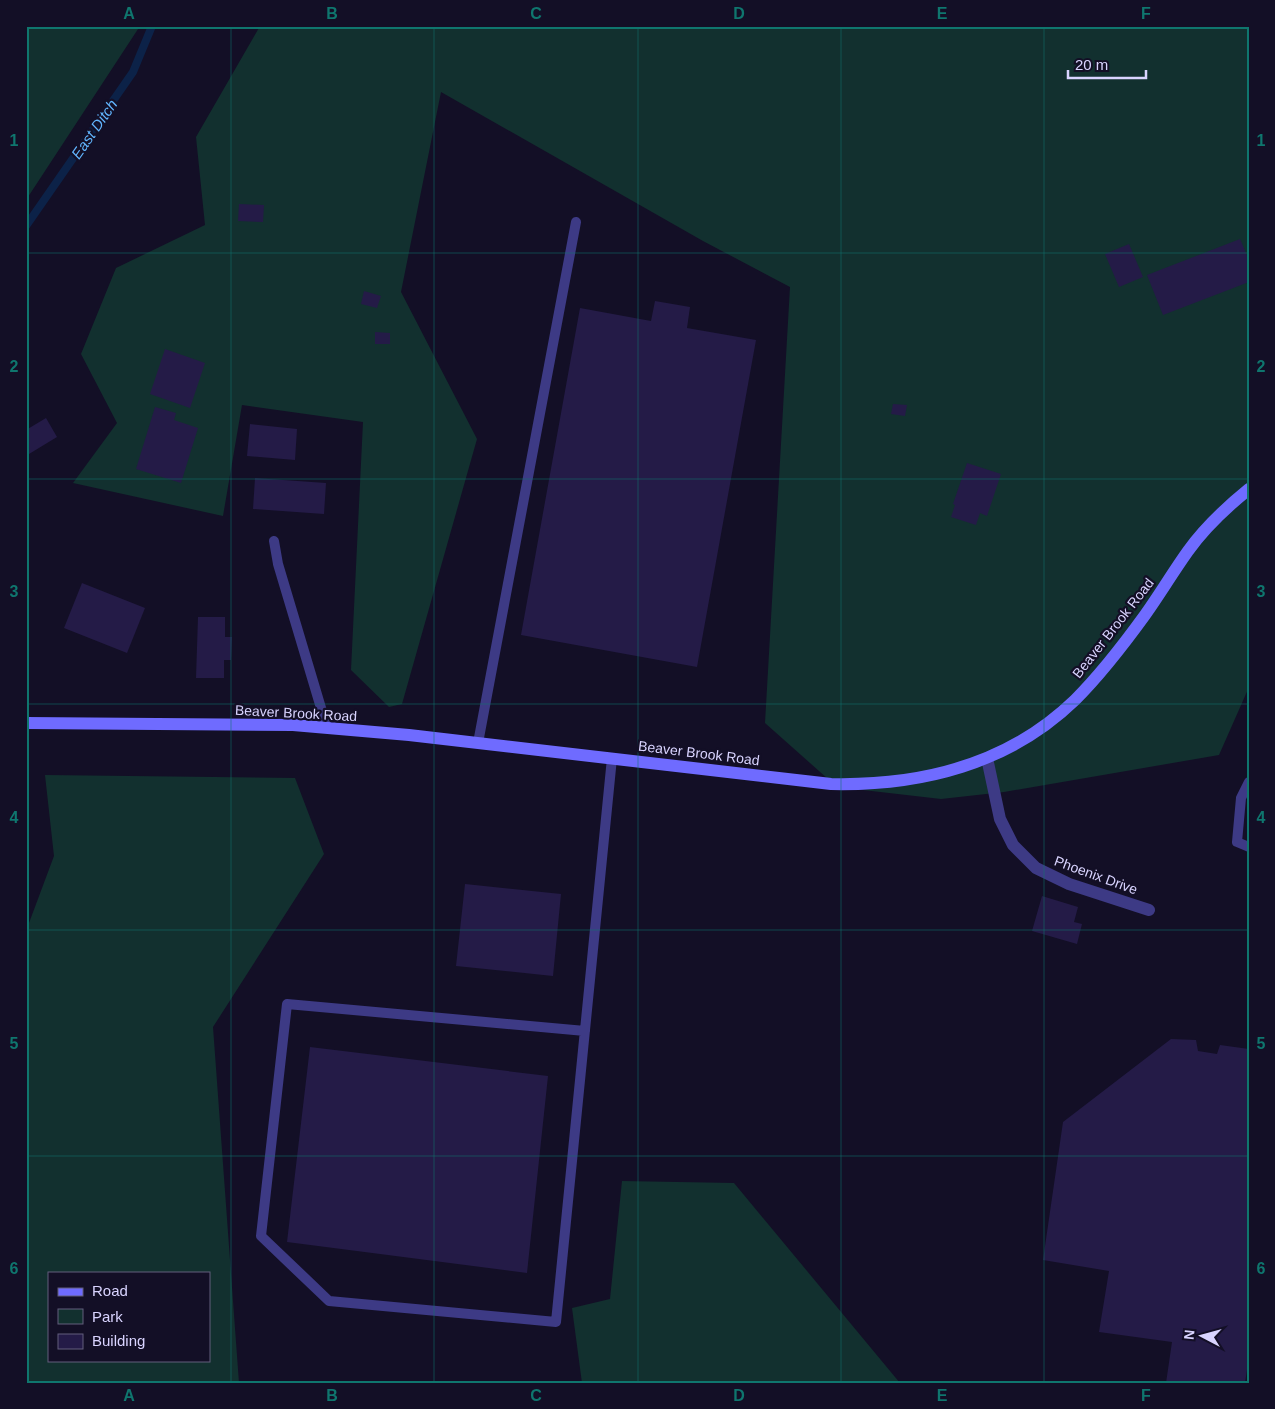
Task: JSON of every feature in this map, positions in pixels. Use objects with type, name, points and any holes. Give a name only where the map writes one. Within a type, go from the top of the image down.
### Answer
[{"type":"street","name":"Beaver Brook Road","points":[[26,723],[293,725],[478,743],[831,784],[866,784],[919,778],[954,770],[987,758],[1019,742],[1048,723],[1075,700],[1111,660],[1140,622],[1188,550],[1232,502],[1249,490]]},
{"type":"street","name":"Phoenix Drive","points":[[987,758],[1000,818],[1013,845],[1036,868],[1069,884],[1149,910]]},
{"type":"lane","points":[[478,743],[576,222]]},
{"type":"lane","points":[[274,540],[278,564],[327,728]]},
{"type":"lane","points":[[585,1031],[287,1004],[261,1236],[329,1301],[556,1322],[585,1031],[612,758]]},
{"type":"lane","points":[[1249,782],[1241,798],[1237,842],[1249,847]]},
{"type":"green space","points":[[26,26],[140,26],[26,200]]},
{"type":"green space","points":[[260,26],[1249,26],[1249,687],[1219,755],[1004,792],[941,799],[837,787],[765,723],[790,287],[703,241],[441,92],[401,292],[477,439],[402,704],[389,707],[351,670],[363,422],[242,405],[223,516],[73,483],[117,423],[81,354],[116,268],[205,225],[196,137]]},
{"type":"green space","points":[[45,775],[295,778],[324,854],[213,1027],[239,1383],[26,1383],[26,931],[54,856]]},
{"type":"green space","points":[[622,1181],[734,1183],[900,1383],[582,1383],[572,1308],[610,1299]]},
{"type":"building","points":[[239,204],[264,205],[263,222],[238,221]]},
{"type":"building","points":[[1240,239],[1249,260],[1249,282],[1163,315],[1147,275]]},
{"type":"building","points":[[1129,244],[1143,277],[1119,287],[1105,254]]},
{"type":"building","points":[[364,291],[381,296],[377,308],[361,304]]},
{"type":"building","points":[[655,301],[690,307],[687,328],[756,340],[697,667],[521,635],[580,308],[651,321]]},
{"type":"building","points":[[375,332],[390,333],[390,344],[375,344]]},
{"type":"building","points":[[165,349],[205,363],[190,408],[150,394]]},
{"type":"building","points":[[893,404],[907,405],[905,416],[891,414]]},
{"type":"building","points":[[155,407],[176,413],[174,420],[198,428],[181,483],[136,469]]},
{"type":"building","points":[[46,418],[57,437],[29,454],[26,450],[26,430]]},
{"type":"building","points":[[250,424],[297,429],[295,460],[247,456]]},
{"type":"building","points":[[967,463],[1001,474],[987,516],[980,513],[976,525],[951,517],[955,505],[953,504]]},
{"type":"building","points":[[255,478],[326,483],[324,514],[253,509]]},
{"type":"building","points":[[82,583],[145,608],[127,653],[64,628]]},
{"type":"building","points":[[198,617],[225,617],[225,637],[232,637],[231,660],[224,660],[224,678],[196,678]]},
{"type":"building","points":[[465,884],[561,894],[553,976],[456,966]]},
{"type":"building","points":[[1042,896],[1078,907],[1074,922],[1082,924],[1077,944],[1032,931]]},
{"type":"building","points":[[1171,1039],[1196,1040],[1198,1051],[1217,1054],[1220,1045],[1249,1049],[1249,1356],[1245,1383],[1166,1383],[1172,1342],[1099,1332],[1109,1271],[1043,1260],[1063,1122]]},
{"type":"building","points":[[310,1047],[548,1076],[527,1273],[287,1242]]},
{"type":"waterway","name":"East Ditch","points":[[26,226],[133,72],[152,26]]}]
